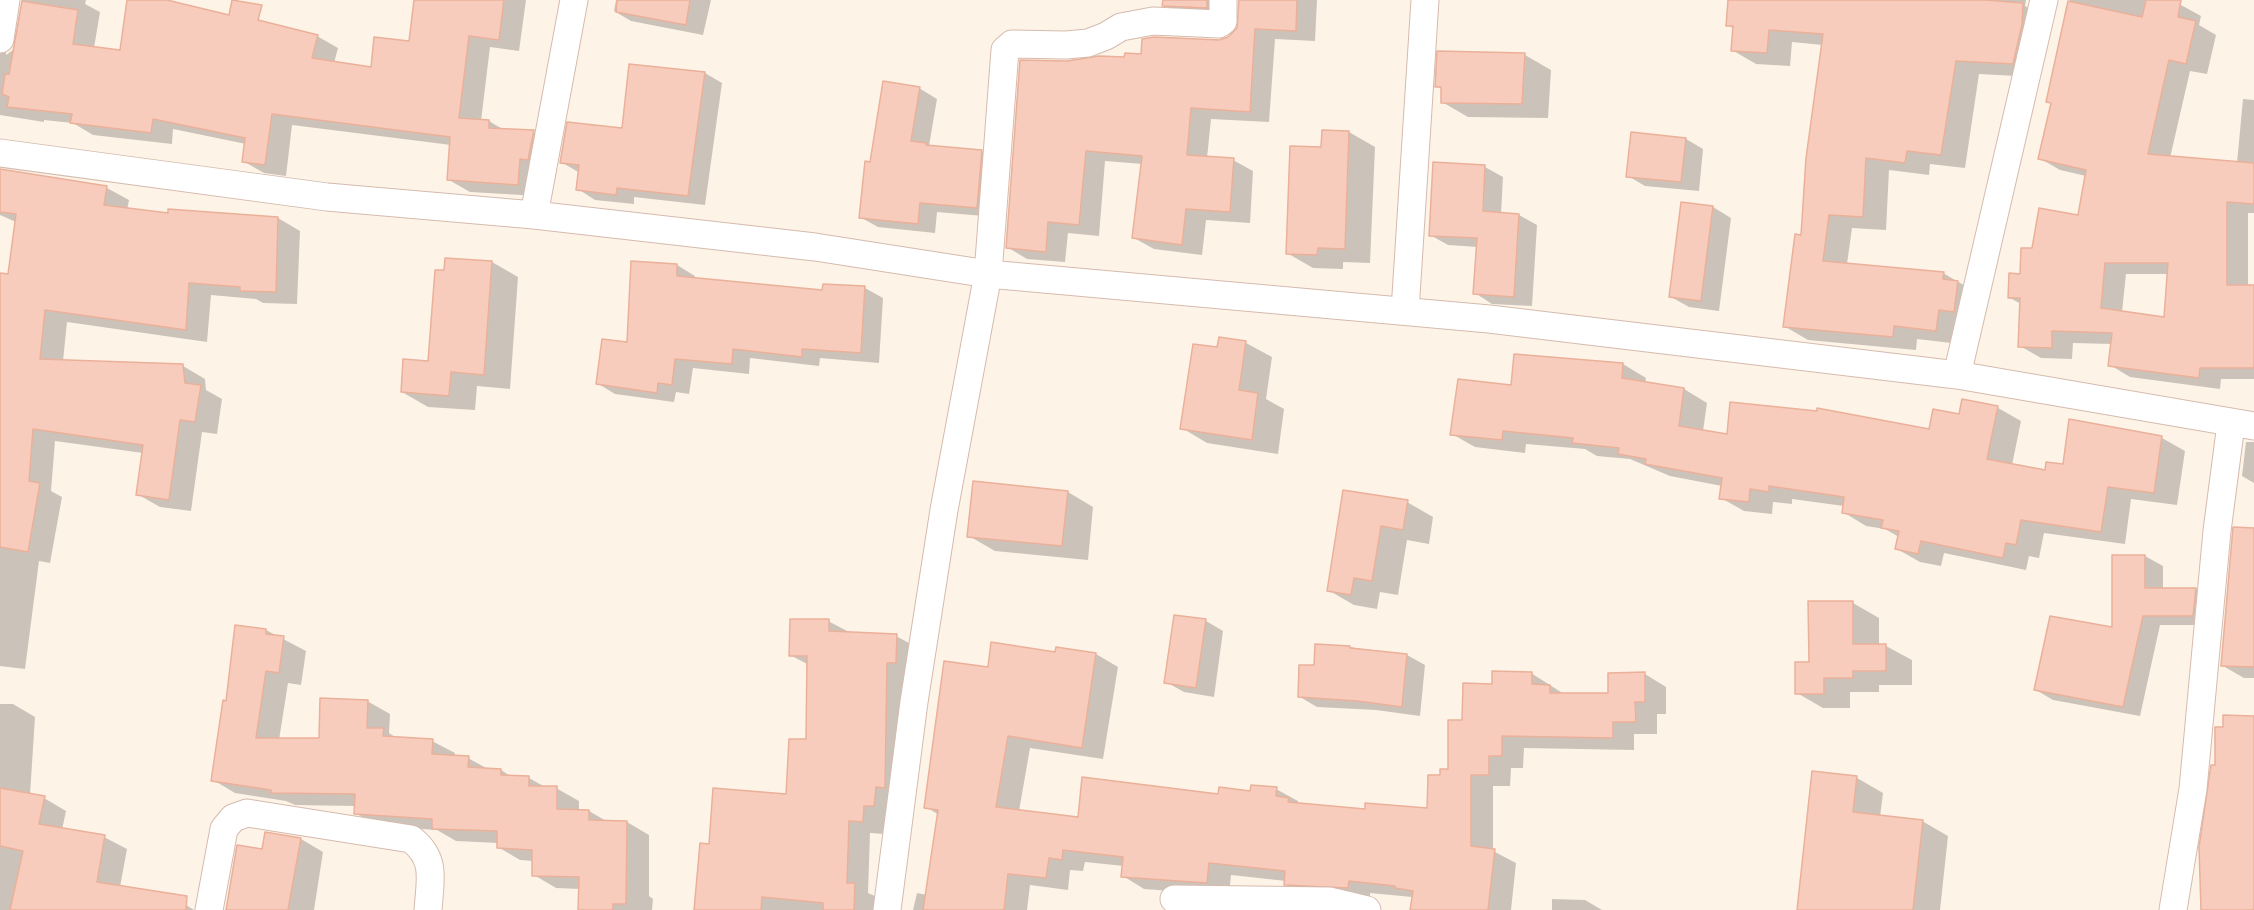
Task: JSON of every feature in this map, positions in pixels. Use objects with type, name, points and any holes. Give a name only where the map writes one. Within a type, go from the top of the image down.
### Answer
[{"type":"street","points":[[0,39],[6,0]]},
{"type":"street","points":[[534,214],[574,0]]},
{"type":"street","points":[[887,910],[914,702],[941,533],[988,274],[1005,50],[1008,45],[1088,43],[1136,22],[1219,24],[1223,21],[1223,0]]},
{"type":"street","points":[[1405,311],[1425,0]]},
{"type":"street","points":[[1956,375],[2044,0]]},
{"type":"street","points":[[0,153],[327,197],[534,214],[815,247],[988,274],[1405,311],[1956,375],[2243,425],[2217,531],[2193,789],[2173,910]]},
{"type":"street","points":[[209,910],[224,828],[233,818],[247,813],[411,839],[428,856],[431,868],[428,910]]},
{"type":"street","points":[[1174,899],[1367,910]]},
{"type":"building","points":[[127,0],[167,0],[229,15],[232,0],[262,5],[258,20],[318,35],[312,58],[371,67],[374,37],[409,41],[414,0],[504,0],[499,40],[469,36],[459,118],[489,120],[489,128],[534,130],[528,160],[520,159],[518,185],[447,180],[450,137],[272,114],[265,165],[242,162],[245,138],[153,119],[151,133],[70,123],[72,114],[7,107],[9,97],[2,94],[5,74],[9,74],[22,1],[78,10],[73,44],[120,50]]},
{"type":"building","points":[[617,0],[690,0],[686,25],[616,12]]},
{"type":"building","points":[[1163,0],[1207,0],[1207,8],[1162,6]]},
{"type":"building","points":[[1239,0],[1297,0],[1296,31],[1255,29],[1250,112],[1191,108],[1187,155],[1234,158],[1230,212],[1186,209],[1182,245],[1132,238],[1142,156],[1086,151],[1079,225],[1048,222],[1046,252],[1006,248],[1020,60],[1067,61],[1099,56],[1124,57],[1125,53],[1141,54],[1142,39],[1154,37],[1219,40],[1228,37],[1237,28]]},
{"type":"building","points":[[1728,0],[1985,0],[2023,3],[2022,24],[2013,64],[1956,61],[1941,155],[1907,151],[1905,163],[1866,158],[1863,217],[1829,215],[1823,261],[1944,272],[1943,279],[1958,281],[1954,312],[1939,310],[1936,331],[1894,326],[1893,337],[1783,327],[1795,234],[1801,235],[1806,158],[1823,34],[1769,30],[1767,53],[1731,51],[1733,26],[1726,26]]},
{"type":"building","points":[[2146,0],[2181,0],[2178,17],[2196,21],[2186,64],[2169,60],[2148,154],[2254,163],[2254,204],[2227,202],[2227,285],[2254,285],[2254,368],[2200,368],[2199,378],[2108,366],[2112,333],[2052,331],[2052,348],[2018,347],[2020,298],[2008,298],[2009,273],[2020,274],[2021,248],[2032,248],[2039,208],[2078,215],[2086,170],[2038,159],[2051,103],[2046,102],[2068,1],[2142,17]],"holes":[[[2105,263],[2168,263],[2164,317],[2101,308]]]},
{"type":"building","points":[[1437,51],[1525,53],[1522,104],[1441,103],[1441,87],[1435,87]]},
{"type":"building","points":[[629,64],[705,72],[688,196],[617,188],[616,195],[576,190],[579,165],[560,163],[567,122],[622,128]]},
{"type":"building","points":[[883,81],[920,87],[911,141],[927,143],[926,145],[982,150],[977,208],[920,203],[918,224],[859,218],[865,161],[870,162]]},
{"type":"building","points":[[1322,130],[1349,131],[1345,249],[1318,248],[1317,255],[1286,254],[1290,146],[1321,147]]},
{"type":"building","points":[[1631,132],[1686,138],[1681,182],[1626,177]]},
{"type":"building","points":[[1433,162],[1485,165],[1483,211],[1519,214],[1514,297],[1473,294],[1477,238],[1429,236]]},
{"type":"building","points":[[0,169],[107,186],[104,205],[168,213],[168,209],[278,217],[276,292],[240,291],[240,287],[189,283],[186,330],[45,310],[40,359],[183,364],[185,383],[201,385],[195,422],[180,420],[169,500],[136,495],[143,445],[33,429],[29,481],[40,483],[28,552],[0,547],[0,273],[8,274],[16,214],[0,212]]},
{"type":"building","points":[[1681,202],[1713,206],[1701,301],[1669,297]]},
{"type":"building","points":[[445,258],[492,261],[484,375],[451,372],[449,396],[401,392],[403,359],[428,361],[435,270],[444,270]]},
{"type":"building","points":[[631,261],[677,264],[677,276],[822,290],[823,284],[865,286],[861,353],[802,349],[802,357],[733,349],[732,364],[675,359],[672,385],[658,383],[657,393],[596,384],[602,339],[627,342]]},
{"type":"building","points":[[1219,337],[1246,341],[1239,390],[1258,393],[1252,440],[1180,429],[1193,344],[1217,347]]},
{"type":"building","points":[[1514,354],[1623,363],[1622,378],[1684,388],[1679,426],[1727,434],[1730,402],[1817,411],[1817,408],[1929,429],[1933,409],[1959,414],[1962,399],[1998,406],[1987,459],[2045,470],[2046,462],[2063,464],[2069,419],[2162,436],[2154,493],[2108,487],[2101,532],[2021,520],[2016,545],[2006,543],[2003,558],[1921,541],[1918,554],[1895,549],[1899,531],[1881,528],[1883,520],[1842,513],[1844,497],[1769,486],[1769,492],[1750,489],[1749,502],[1719,499],[1722,478],[1645,464],[1646,459],[1618,454],[1619,448],[1572,443],[1573,438],[1503,431],[1502,440],[1450,435],[1458,379],[1511,385]]},
{"type":"building","points":[[973,481],[1068,491],[1062,546],[967,537]]},
{"type":"building","points":[[1343,490],[1408,500],[1403,530],[1381,526],[1372,581],[1354,578],[1351,595],[1327,591]]},
{"type":"building","points":[[2233,527],[2254,528],[2254,667],[2221,666]]},
{"type":"building","points":[[2112,555],[2145,555],[2145,588],[2196,588],[2193,616],[2143,616],[2123,707],[2034,690],[2050,616],[2112,627]]},
{"type":"building","points":[[1808,601],[1853,601],[1853,644],[1886,644],[1886,671],[1853,671],[1853,678],[1824,678],[1824,694],[1795,694],[1795,662],[1809,662]]},
{"type":"building","points":[[1174,615],[1206,619],[1196,688],[1164,683]]},
{"type":"building","points":[[790,619],[829,619],[829,631],[897,634],[896,663],[887,663],[885,788],[876,787],[874,806],[864,806],[863,822],[849,821],[847,883],[855,883],[854,910],[823,910],[823,903],[762,897],[761,910],[694,910],[700,843],[709,844],[713,788],[786,794],[789,739],[806,739],[807,656],[789,656]]},
{"type":"building","points":[[235,625],[266,629],[266,634],[284,636],[279,673],[266,671],[256,738],[319,738],[320,698],[368,700],[367,728],[384,728],[383,736],[433,739],[432,754],[469,756],[468,767],[501,769],[501,775],[529,776],[529,786],[557,786],[557,809],[589,810],[589,820],[627,821],[626,904],[613,904],[613,910],[578,910],[579,877],[532,876],[532,850],[497,848],[497,831],[432,829],[432,819],[354,814],[355,794],[271,793],[271,790],[211,781],[223,700],[226,701]]},
{"type":"building","points":[[991,642],[1055,652],[1056,647],[1096,653],[1082,748],[1008,736],[996,807],[1078,817],[1082,777],[1218,794],[1219,787],[1250,791],[1251,785],[1277,787],[1276,796],[1289,798],[1288,802],[1365,809],[1365,803],[1427,808],[1428,775],[1440,775],[1440,769],[1448,769],[1448,720],[1462,720],[1463,683],[1492,684],[1492,671],[1532,672],[1532,684],[1550,685],[1550,693],[1608,693],[1608,673],[1645,672],[1645,702],[1635,702],[1636,722],[1613,722],[1613,738],[1502,736],[1502,756],[1489,756],[1489,775],[1471,775],[1471,846],[1495,849],[1488,910],[1410,910],[1413,891],[1395,888],[1395,886],[1349,881],[1348,888],[1284,885],[1285,871],[1209,863],[1207,883],[1121,877],[1123,857],[1063,850],[1062,860],[1049,858],[1046,878],[1008,874],[1004,910],[923,910],[938,810],[924,808],[944,661],[988,667]]},
{"type":"building","points":[[1315,644],[1407,654],[1402,707],[1298,697],[1299,665],[1314,665]]},
{"type":"building","points":[[2223,715],[2254,716],[2254,910],[2201,910],[2199,847],[2211,765],[2215,765],[2215,727],[2223,727]]},
{"type":"building","points":[[1812,771],[1857,776],[1853,812],[1923,820],[1913,910],[1797,910]]},
{"type":"building","points":[[0,788],[45,796],[39,824],[105,835],[97,882],[187,896],[186,910],[10,910],[23,851],[0,846]]},
{"type":"building","points":[[265,832],[301,838],[288,910],[226,910],[237,845],[262,849]]}]
